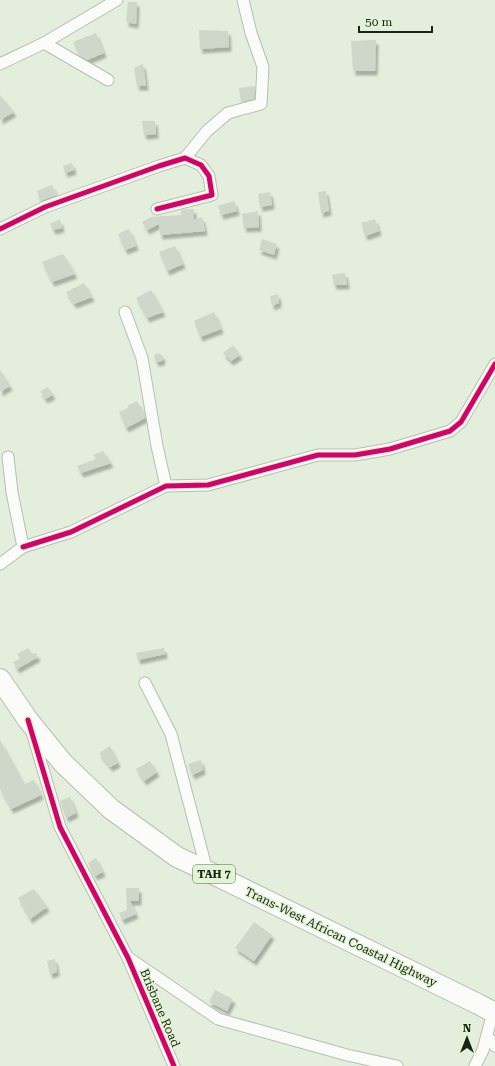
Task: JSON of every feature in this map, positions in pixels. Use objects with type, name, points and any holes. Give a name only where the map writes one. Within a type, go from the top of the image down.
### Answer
[{"type":"highway","name":"Trans-West African Coastal Highway","points":[[0,679],[28,720],[63,763],[111,809],[178,857],[494,1013]]},
{"type":"street","points":[[0,64],[44,43],[117,0]]},
{"type":"street","points":[[0,229],[45,207],[185,158],[207,131],[228,114],[261,104],[263,67],[251,33],[242,0]]},
{"type":"street","points":[[44,43],[108,80]]},
{"type":"street","points":[[157,209],[212,195],[209,176],[205,170],[200,165],[185,158]]},
{"type":"street","points":[[125,312],[142,358],[157,446],[166,486]]},
{"type":"street","points":[[0,564],[23,547],[71,532],[166,486],[208,485],[318,455],[355,455],[390,449],[450,431],[461,422],[495,364]]},
{"type":"street","points":[[8,457],[12,492],[23,547]]},
{"type":"street","points":[[145,683],[171,734],[207,871]]},
{"type":"street","name":"Brisbane Road","points":[[28,720],[60,827],[128,958],[174,1066]]},
{"type":"street","points":[[128,958],[218,1019],[347,1055],[397,1066]]},
{"type":"street","points":[[475,1066],[483,1050],[494,1013]]},
{"type":"street","points":[[486,1036],[495,1046]]},
{"type":"building","points":[[128,2],[137,2],[136,24],[126,22]]},
{"type":"building","points":[[199,30],[228,31],[229,47],[200,49]]},
{"type":"building","points":[[96,33],[104,53],[87,60],[80,56],[73,42]]},
{"type":"building","points":[[376,40],[375,71],[353,71],[351,41]]},
{"type":"building","points":[[143,64],[146,86],[137,86],[134,68]]},
{"type":"building","points":[[255,86],[254,99],[241,102],[239,88]]},
{"type":"building","points":[[0,95],[14,112],[0,120]]},
{"type":"building","points":[[142,121],[155,121],[156,134],[144,135]]},
{"type":"building","points":[[72,163],[74,170],[65,173],[63,166]]},
{"type":"building","points":[[52,185],[57,195],[40,201],[37,191]]},
{"type":"building","points":[[326,191],[329,211],[321,213],[318,192]]},
{"type":"building","points":[[270,192],[272,205],[260,207],[258,194]]},
{"type":"building","points":[[234,201],[237,211],[221,215],[218,206]]},
{"type":"building","points":[[194,209],[194,220],[202,217],[205,231],[160,235],[159,224],[147,230],[142,222],[151,217],[181,215],[181,210]]},
{"type":"building","points":[[258,211],[259,227],[244,228],[242,214]]},
{"type":"building","points":[[375,219],[379,231],[365,236],[361,223]]},
{"type":"building","points":[[60,220],[62,228],[53,230],[50,223]]},
{"type":"building","points":[[129,229],[136,246],[125,250],[118,234]]},
{"type":"building","points":[[262,239],[277,244],[274,255],[259,250]]},
{"type":"building","points":[[175,246],[183,264],[167,271],[159,252]]},
{"type":"building","points":[[63,254],[75,274],[52,282],[42,262]]},
{"type":"building","points":[[345,273],[347,285],[334,285],[332,275]]},
{"type":"building","points":[[84,283],[92,297],[74,304],[66,292]]},
{"type":"building","points":[[151,290],[163,312],[147,318],[136,298]]},
{"type":"building","points":[[278,294],[279,303],[272,306],[270,296]]},
{"type":"building","points":[[214,312],[221,329],[200,337],[194,321]]},
{"type":"building","points":[[233,345],[240,355],[231,361],[223,353]]},
{"type":"building","points":[[158,353],[163,356],[162,361],[156,362],[154,356]]},
{"type":"building","points":[[0,370],[10,386],[0,392]]},
{"type":"building","points":[[48,387],[53,395],[45,399],[40,391]]},
{"type":"building","points":[[137,401],[144,413],[145,418],[126,428],[119,412],[128,408],[127,406]]},
{"type":"building","points":[[103,451],[111,463],[81,473],[77,466],[96,459],[93,455]]},
{"type":"building","points":[[28,648],[32,654],[36,653],[38,657],[17,669],[13,662],[21,659],[17,654]]},
{"type":"building","points":[[164,648],[165,654],[138,660],[136,653]]},
{"type":"building","points":[[0,740],[24,784],[34,780],[41,795],[11,809],[0,789]]},
{"type":"building","points":[[110,746],[118,763],[110,767],[99,753]]},
{"type":"building","points":[[201,760],[203,770],[192,775],[188,764]]},
{"type":"building","points":[[150,761],[157,772],[144,781],[136,769]]},
{"type":"building","points":[[70,797],[76,813],[66,818],[60,801]]},
{"type":"building","points":[[96,858],[103,872],[95,876],[88,863]]},
{"type":"building","points":[[126,888],[139,888],[139,901],[130,901],[136,914],[122,920],[119,913],[127,910]]},
{"type":"building","points":[[34,889],[47,907],[30,919],[18,898]]},
{"type":"building","points":[[254,922],[272,935],[254,961],[235,948]]},
{"type":"building","points":[[55,959],[57,972],[50,974],[47,961]]},
{"type":"building","points":[[215,990],[233,999],[227,1011],[209,1002]]},
{"type":"cycle path","points":[[0,229],[45,207],[159,166],[185,158],[201,165],[209,176],[212,195],[157,209]]},
{"type":"cycle path","points":[[23,547],[71,532],[166,486],[208,485],[318,455],[355,455],[390,449],[450,431],[461,422],[495,364]]},
{"type":"cycle path","points":[[28,720],[60,827],[128,958],[174,1066]]}]
